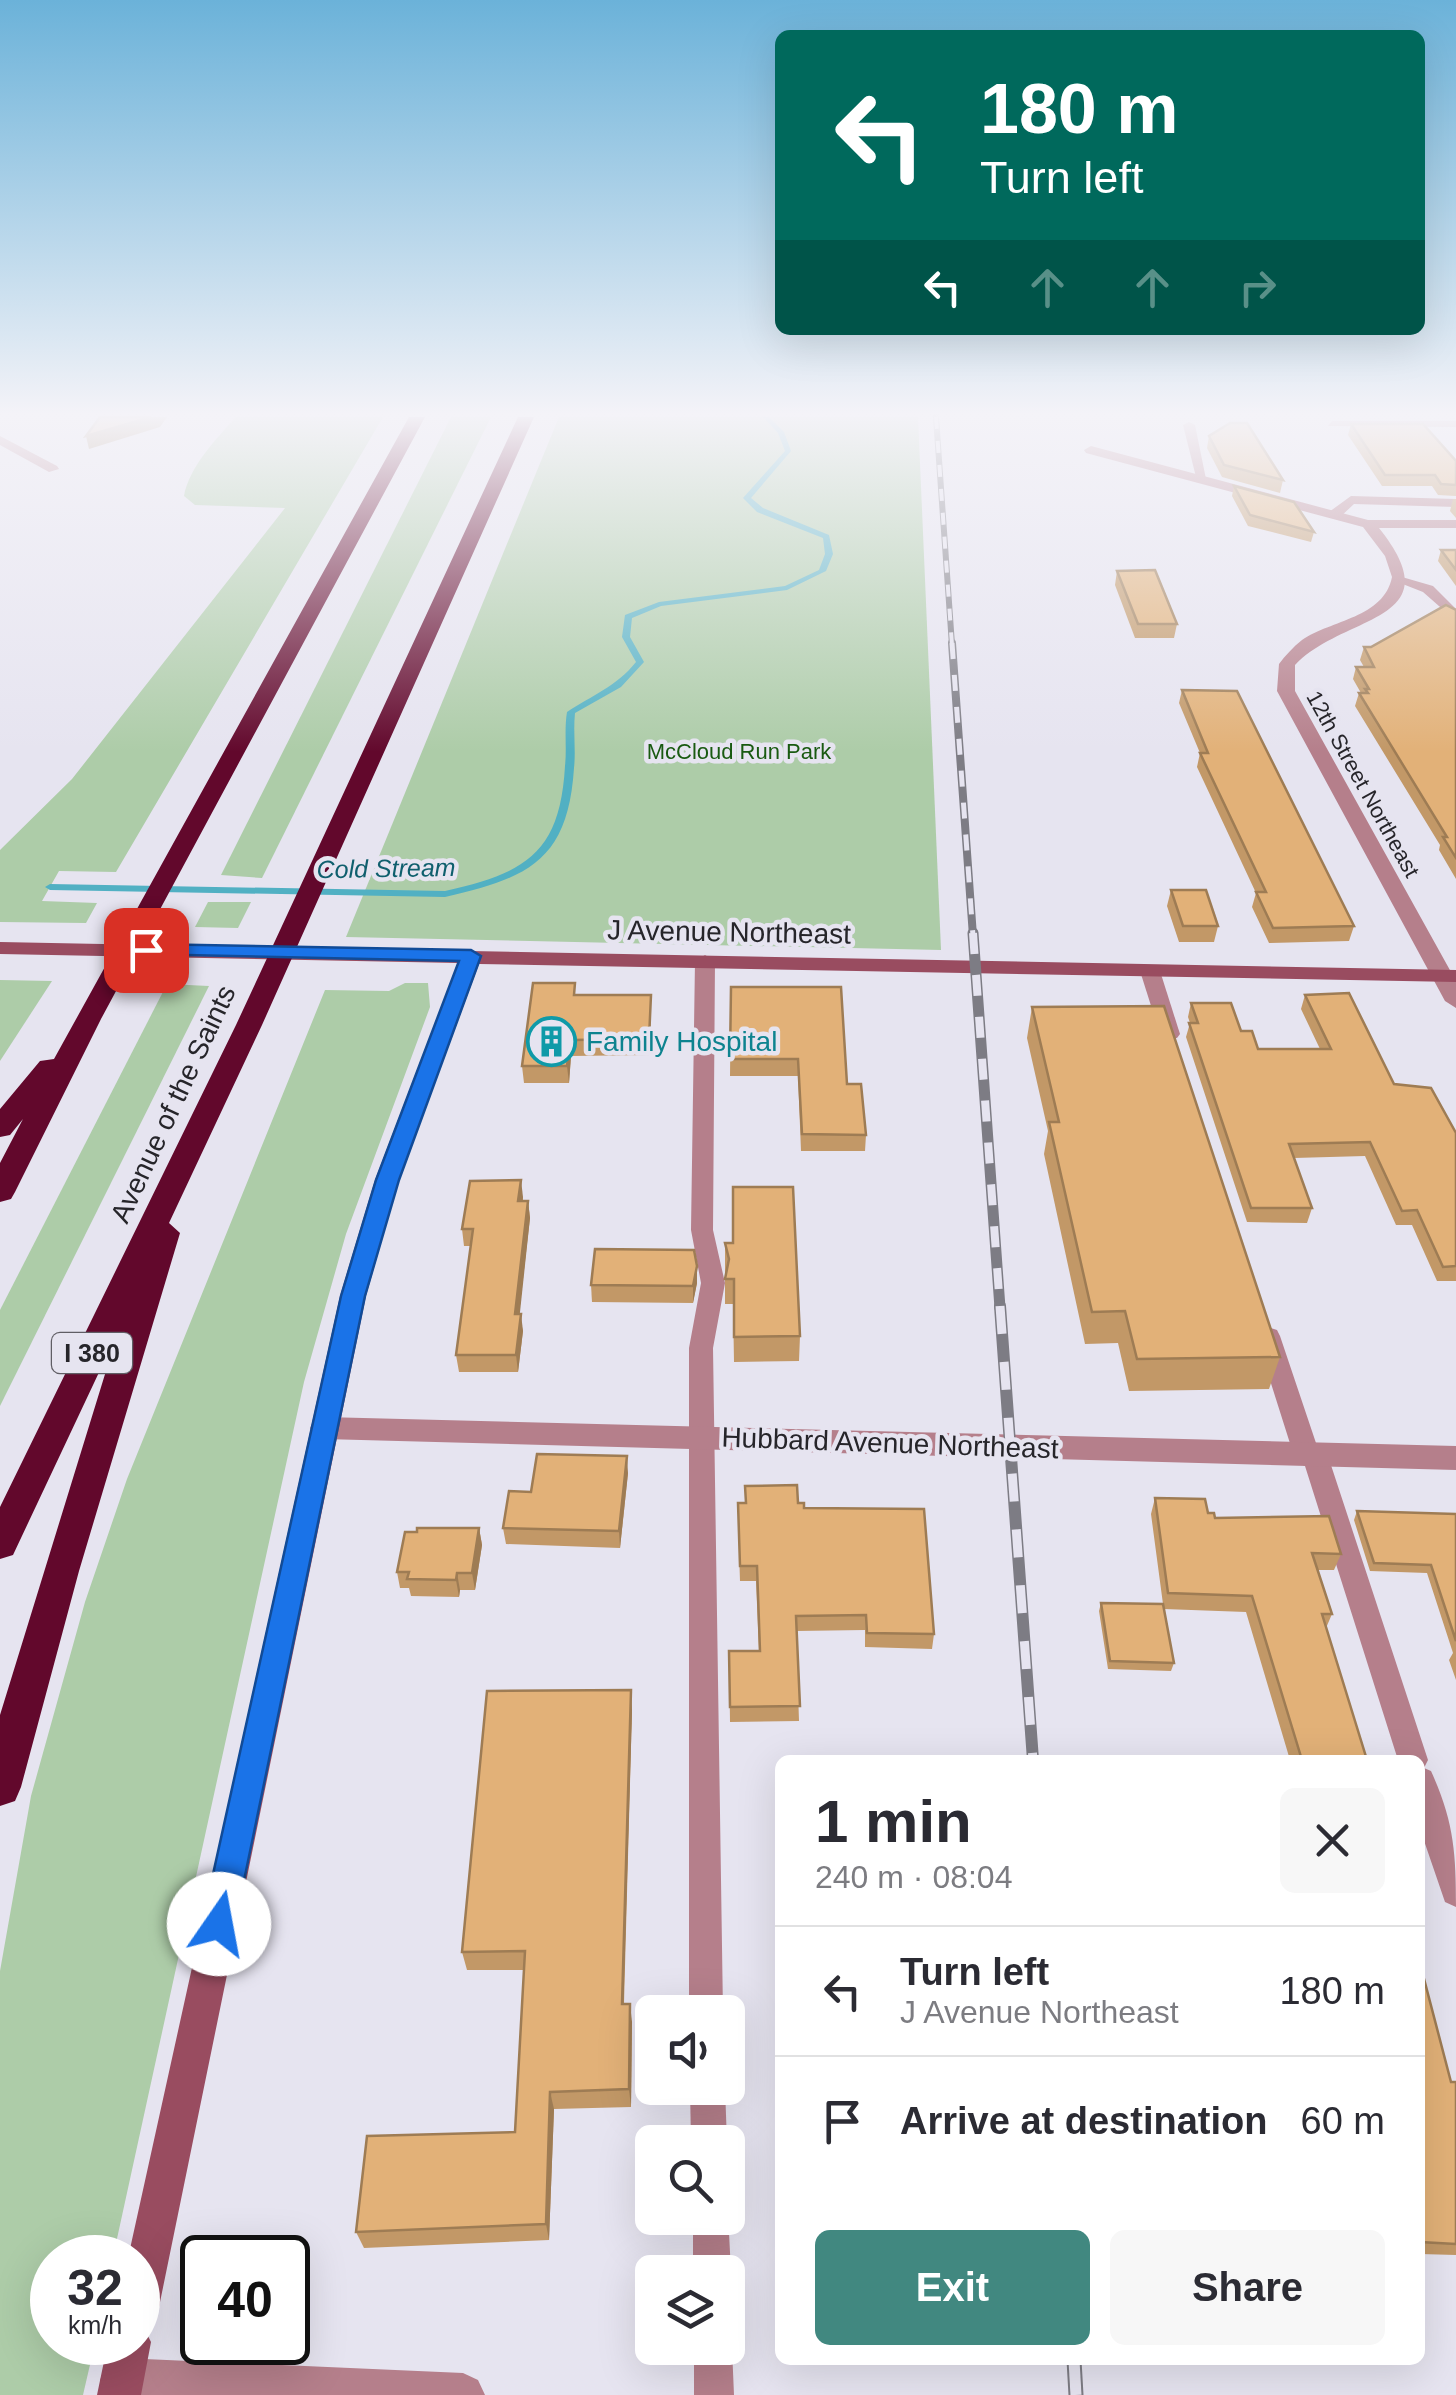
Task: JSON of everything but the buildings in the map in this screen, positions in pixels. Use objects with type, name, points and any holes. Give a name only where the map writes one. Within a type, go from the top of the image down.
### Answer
[{"type":"highway","points":[[0,1192],[86,1023],[356,529]]},
{"type":"highway","name":"Avenue of the Saints","points":[[0,1544],[184,1163],[475,529]]},
{"type":"highway","points":[[0,1128],[86,1023]]},
{"type":"highway","points":[[0,1786],[21,1703],[150,1292],[184,1163]]},
{"type":"street","points":[[1371,529],[1392,558],[1400,578]]},
{"type":"street","name":"12th Street Northeast","points":[[1400,578],[1395,594],[1379,610],[1308,644],[1287,664],[1286,691],[1449,976],[1456,1000]]},
{"type":"street","name":"J Avenue Northeast","points":[[0,948],[1449,976]]},
{"type":"street","points":[[153,2235],[353,1296],[387,1180],[471,956]]},
{"type":"street","name":"Hubbard Avenue Northeast","points":[[324,1428],[1456,1458]]},
{"type":"street","points":[[124,2372],[463,2395]]},
{"type":"lane","points":[[1400,578],[1428,589],[1456,617]]},
{"type":"lane","points":[[705,961],[702,1230],[713,1283],[702,1348],[701,1437],[706,1995]]},
{"type":"lane","points":[[1150,971],[1176,1052]]},
{"type":"lane","points":[[1262,1318],[1411,1755]]},
{"type":"lane","points":[[1425,1795],[1456,1891]]},
{"type":"lane","points":[[713,2365],[714,2395]]},
{"type":"green space","points":[[269,529],[317,529],[116,872],[59,871],[42,901],[97,903],[86,923],[0,922],[0,850],[72,779]]},
{"type":"green space","points":[[395,529],[435,529],[262,878],[221,875]]},
{"type":"green space","name":"McCloud Run Park","points":[[513,529],[923,529],[941,950],[346,937]]},
{"type":"green space","points":[[208,902],[251,902],[238,928],[195,927]]},
{"type":"green space","points":[[0,980],[52,981],[0,1061]]},
{"type":"green space","points":[[405,983],[428,983],[430,1007],[346,1234],[304,1382],[118,2235],[30,2235],[30,2365],[90,2365],[83,2395],[0,2395],[0,1971],[31,1796],[85,1602],[127,1479],[325,990],[389,991]]},
{"type":"green space","points":[[167,984],[209,986],[0,1406],[0,1310]]},
{"type":"waterway","name":"Cold Stream","points":[[50,887],[445,894],[499,880],[537,858],[551,842],[560,822],[567,797],[571,712],[609,692],[640,662],[626,637],[628,617],[659,604],[787,588],[822,571],[829,554],[826,537],[806,529]]},
{"type":"railway","points":[[944,529],[952,645]]},
{"type":"railway","points":[[952,643],[973,936]]},
{"type":"railway","points":[[973,933],[1000,1308]]},
{"type":"railway","points":[[1000,1306],[1033,1755]]},
{"type":"railway","points":[[1074,2365],[1076,2395]]},
{"type":"place","name":"Family Hospital","points":[[551,1041]]},
{"type":"route","points":[[146,950],[471,956],[387,1180],[353,1296],[219,1924]]}]
